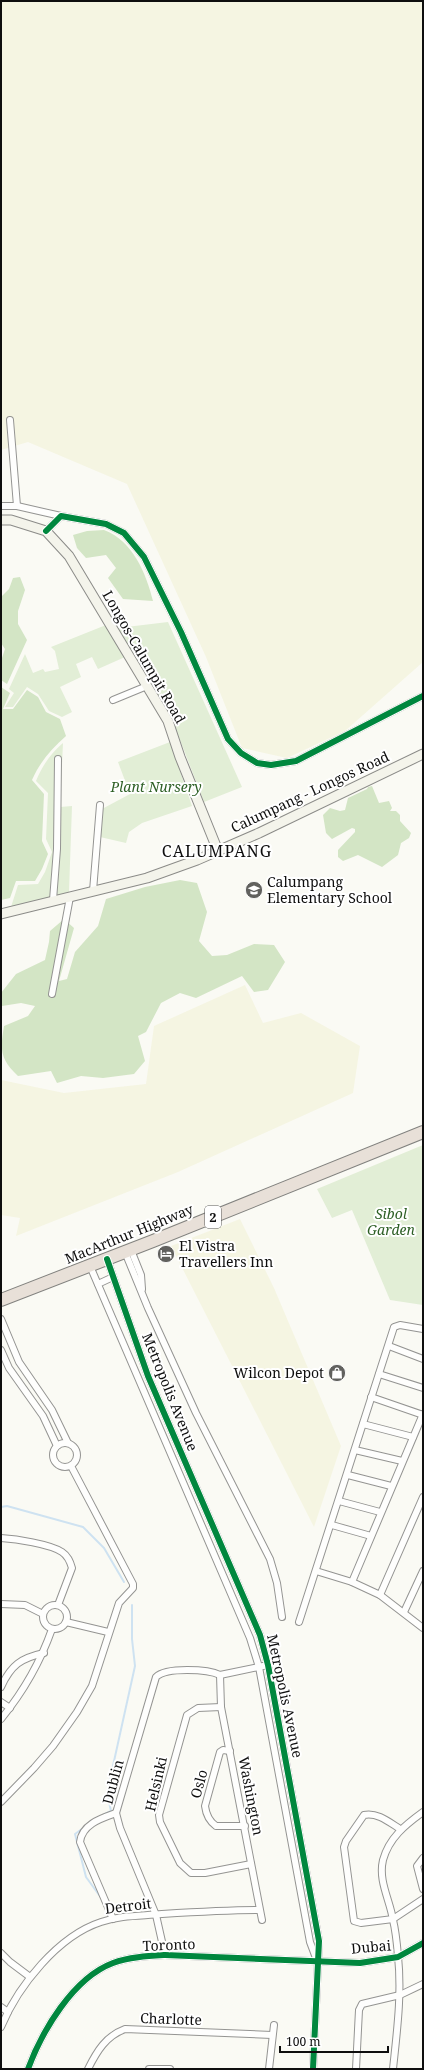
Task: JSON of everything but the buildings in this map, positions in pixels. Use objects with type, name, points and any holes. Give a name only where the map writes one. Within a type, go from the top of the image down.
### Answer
[{"type":"highway","name":"MacArthur Highway","points":[[1,1300],[128,1251],[423,1132]]},
{"type":"street","points":[[10,420],[17,506]]},
{"type":"street","points":[[1,506],[17,506],[106,524],[124,534],[144,557],[181,632],[228,739],[242,753],[257,763],[271,765],[296,761],[423,696]]},
{"type":"street","points":[[46,531],[61,516]]},
{"type":"street","name":"Longos-Calumpit Road","points":[[1,520],[11,520],[46,531],[69,556],[168,721],[180,757],[218,851]]},
{"type":"street","points":[[113,700],[147,686]]},
{"type":"street","name":"Calumpang - Longos Road","points":[[1,914],[147,878],[218,851],[423,754]]},
{"type":"street","points":[[54,900],[57,849],[58,759]]},
{"type":"street","points":[[93,892],[100,805]]},
{"type":"street","points":[[52,994],[70,897]]},
{"type":"street","points":[[128,1251],[142,1293],[196,1413],[270,1559],[277,1583],[282,1617]]},
{"type":"street","name":"Metropolis Avenue","points":[[107,1259],[148,1376],[260,1635],[268,1665],[319,1940],[313,2069]]},
{"type":"street","name":"Metropolis Avenue","points":[[90,1266],[250,1638],[259,1667],[310,1942],[317,1961]]},
{"type":"street","points":[[98,1284],[113,1277]]},
{"type":"street","points":[[1,1319],[19,1362],[52,1410],[68,1443],[76,1448],[78,1455],[75,1463],[71,1466],[62,1467],[55,1463],[53,1454],[57,1446],[68,1443]]},
{"type":"street","points":[[299,1622],[332,1525],[394,1327],[397,1325],[423,1329]]},
{"type":"street","points":[[388,1346],[423,1360]]},
{"type":"street","points":[[1,1350],[8,1368],[43,1416],[57,1446]]},
{"type":"street","points":[[8,1368],[19,1362]]},
{"type":"street","points":[[379,1374],[423,1388]]},
{"type":"street","points":[[352,1582],[380,1512],[423,1415],[371,1397]]},
{"type":"street","points":[[363,1424],[413,1437]]},
{"type":"street","points":[[355,1450],[402,1461]]},
{"type":"street","points":[[1,1802],[39,1763],[77,1712],[92,1686],[108,1632],[119,1603],[133,1588],[134,1584],[71,1466]]},
{"type":"street","points":[[348,1475],[392,1486]]},
{"type":"street","points":[[380,1594],[423,1498]]},
{"type":"street","points":[[339,1501],[380,1512]]},
{"type":"street","points":[[332,1525],[371,1536]]},
{"type":"street","points":[[1,1538],[20,1540],[61,1551],[67,1556],[72,1568],[58,1605]]},
{"type":"street","points":[[404,1612],[423,1570]]},
{"type":"street","points":[[316,1571],[352,1582],[380,1594],[423,1628]]},
{"type":"street","points":[[1,1604],[25,1606],[43,1614]]},
{"type":"street","points":[[58,1605],[62,1607],[67,1614],[66,1622],[61,1628],[52,1629],[44,1623],[43,1614],[50,1606],[58,1605]]},
{"type":"street","points":[[66,1622],[108,1632]]},
{"type":"street","points":[[1,1719],[29,1680],[44,1653],[52,1629]]},
{"type":"street","points":[[1,1687],[7,1675],[23,1658],[44,1653]]},
{"type":"street","points":[[220,1675],[268,1665]]},
{"type":"street","name":"Dublin","points":[[165,1955],[156,1915],[120,1828],[116,1813],[156,1677],[164,1672],[203,1670],[220,1675]]},
{"type":"street","name":"Washington","points":[[220,1675],[221,1707],[262,1920]]},
{"type":"street","points":[[1,1702],[10,1708]]},
{"type":"street","name":"Helsinki","points":[[221,1707],[198,1708],[187,1715],[165,1793],[160,1822],[180,1863],[191,1873],[205,1873],[251,1864]]},
{"type":"street","name":"Oslo","points":[[230,1751],[223,1750],[220,1752],[205,1806],[208,1818],[216,1826],[245,1826]]},
{"type":"street","points":[[393,2069],[400,1995],[398,1957],[393,1919],[382,1883],[381,1871],[383,1859],[391,1842],[400,1829],[423,1812]]},
{"type":"street","points":[[114,1919],[80,1842],[80,1836],[94,1822],[116,1813]]},
{"type":"street","points":[[400,1829],[376,1815],[364,1815],[346,1841],[345,1854],[354,1921],[361,1924],[393,1919],[423,1899]]},
{"type":"street","points":[[423,1858],[417,1866],[423,1889]]},
{"type":"street","name":"Detroit","points":[[1,2027],[8,2012],[30,1977],[66,1942],[89,1927],[102,1921],[129,1916],[259,1910]]},
{"type":"street","name":"Dubai","points":[[317,1961],[360,1962],[398,1957],[423,1943]]},
{"type":"street","points":[[1,1953],[30,1977]]},
{"type":"street","name":"Toronto","points":[[28,2069],[44,2034],[60,2009],[75,1991],[96,1972],[112,1963],[165,1955],[317,1961]]},
{"type":"street","points":[[356,2069],[359,2010],[362,2004],[400,1995],[423,1984]]},
{"type":"street","points":[[1,2007],[8,2012]]},
{"type":"street","points":[[269,2069],[274,2025]]},
{"type":"street","name":"Charlotte","points":[[88,2069],[99,2048],[108,2038],[125,2029],[272,2035]]},
{"type":"street","points":[[149,2069],[170,2069]]},
{"type":"green space","points":[[1,1],[423,1],[423,662],[345,731],[287,758],[242,748],[206,657],[127,484],[28,442],[1,450]]},
{"type":"green space","points":[[104,530],[123,542],[137,559],[153,601],[123,599],[108,578],[116,568],[106,555],[86,558],[77,548],[73,535],[87,531]]},
{"type":"green space","points":[[20,577],[25,590],[18,611],[18,624],[27,640],[7,684],[1,680],[1,661],[5,649],[1,643],[1,597],[9,589],[13,578]]},
{"type":"green space","name":"Plant Nursery","points":[[168,622],[242,787],[204,802],[170,714],[118,628]]},
{"type":"green space","points":[[106,625],[125,657],[98,669],[92,657],[76,664],[81,677],[60,687],[72,712],[62,717],[49,711],[38,694],[27,687],[13,707],[5,707],[14,693],[9,689],[25,654],[33,673],[43,669],[45,672],[59,669],[55,651],[51,647]]},
{"type":"green space","points":[[1,687],[10,693],[3,709],[13,709],[27,690],[38,697],[46,712],[60,719],[66,736],[46,756],[32,780],[44,794],[42,841],[48,854],[35,881],[16,881],[10,898],[1,900]]},
{"type":"green space","name":"Plant Nursery","points":[[170,742],[192,806],[142,823],[129,832],[126,843],[100,837],[102,809],[130,794],[118,762]]},
{"type":"green space","points":[[63,743],[60,807],[72,806],[69,892],[11,907],[18,885],[38,884],[45,872],[52,852],[46,839],[48,793],[36,781],[47,760]]},
{"type":"green space","points":[[372,786],[379,803],[389,801],[392,808],[390,811],[396,811],[400,815],[400,821],[411,833],[409,838],[401,843],[398,855],[382,867],[358,855],[343,861],[338,857],[338,850],[355,832],[355,829],[352,828],[332,839],[326,833],[323,815],[330,808],[340,811],[345,810],[348,798]]},
{"type":"green space","points":[[180,880],[197,883],[207,912],[199,941],[212,956],[227,955],[254,944],[274,945],[285,962],[268,990],[254,992],[242,976],[196,998],[180,993],[161,1003],[146,1032],[138,1036],[145,1061],[134,1074],[103,1078],[81,1076],[57,1083],[51,1071],[18,1076],[12,1070],[3,1054],[2,1042],[4,1026],[28,1016],[35,1006],[21,1003],[2,1006],[1,993],[16,974],[45,960],[50,931],[64,919],[74,928],[59,981],[67,979],[75,952],[98,926],[106,899],[145,887]]},
{"type":"green space","points":[[245,985],[263,1023],[301,1013],[360,1046],[353,1093],[178,1172],[16,1236],[20,1218],[1,1215],[1,1080],[64,1093],[146,1084],[154,1026]]},
{"type":"green space","name":"Sibol Garden","points":[[423,1145],[423,1305],[390,1300],[352,1210],[332,1218],[317,1189]]},
{"type":"green space","points":[[240,1219],[274,1288],[341,1446],[314,1527],[171,1246]]},
{"type":"waterway","points":[[1,1507],[7,1506],[83,1527],[104,1548],[124,1582]]},
{"type":"waterway","points":[[103,1815],[111,1811],[107,1793],[135,1666],[132,1639],[132,1605]]},
{"type":"waterway","points":[[86,1826],[75,1834],[86,1877],[102,1899]]},
{"type":"cycle path","points":[[46,531],[61,516],[106,524],[124,533],[144,557],[181,632],[228,739],[241,753],[257,763],[271,765],[296,761],[423,696]]},
{"type":"cycle path","points":[[107,1259],[148,1376],[260,1635],[268,1665],[319,1941],[313,2069]]},
{"type":"cycle path","points":[[28,2069],[50,2023],[72,1993],[98,1970],[125,1959],[165,1955],[360,1963],[398,1957],[423,1943]]},
{"type":"place","name":"Calumpang Elementary School","points":[[254,890]]},
{"type":"place","name":"El Vistra Travellers Inn","points":[[166,1254]]},
{"type":"place","name":"Wilcon Depot","points":[[337,1373]]},
{"type":"district","name":"CALUMPANG","points":[[217,851]]}]
